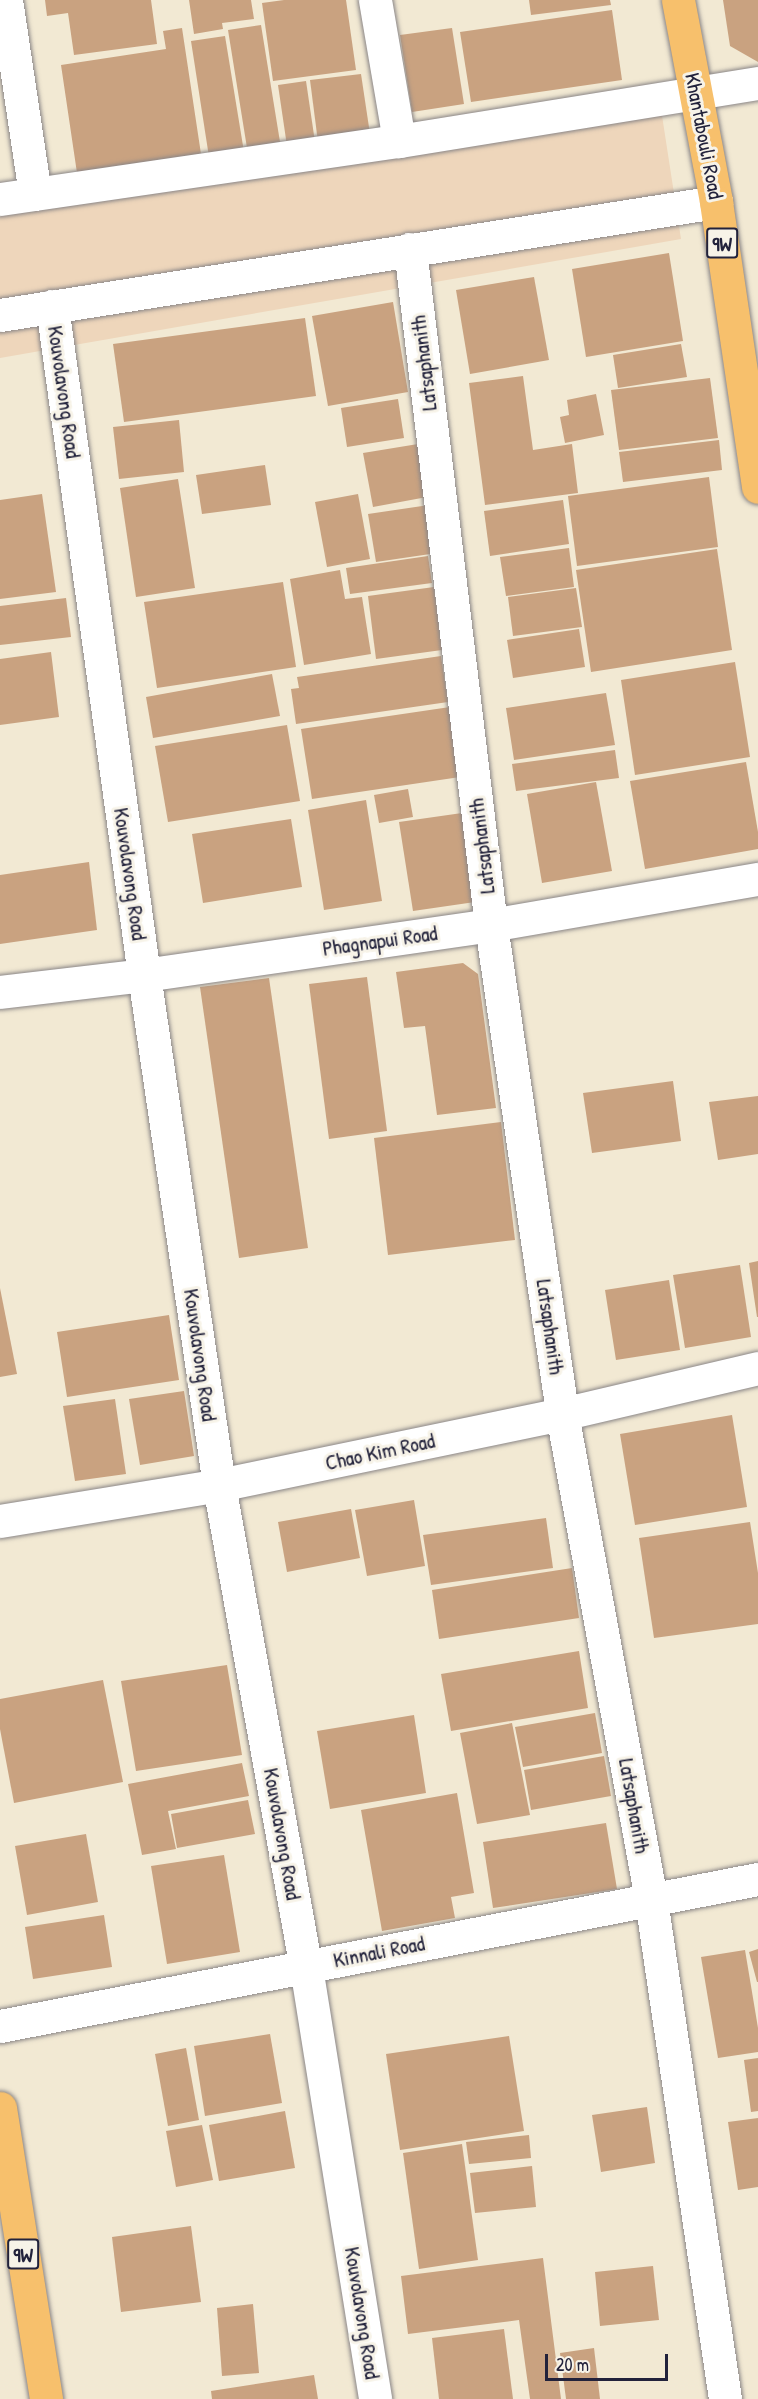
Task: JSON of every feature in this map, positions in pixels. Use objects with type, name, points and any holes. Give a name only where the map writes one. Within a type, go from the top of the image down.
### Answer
[{"type":"main road","name":"Khantabouli Road","points":[[678,0],[717,202],[758,487]]},
{"type":"main road","name":"9W","points":[[0,2108],[46,2399]]},
{"type":"street","points":[[6,0],[35,194]]},
{"type":"street","points":[[375,0],[399,141]]},
{"type":"street","points":[[0,199],[399,141],[758,83]]},
{"type":"street","points":[[0,315],[717,202]]},
{"type":"street","name":"Latsaphanith","points":[[410,249],[492,925],[562,1414],[651,1900],[725,2399]]},
{"type":"street","name":"Kouvolavong Road","points":[[52,306],[144,975],[219,1485],[306,1967],[375,2399]]},
{"type":"street","name":"Phagnapui Road","points":[[0,992],[144,975],[492,925],[758,879]]},
{"type":"street","name":"Chao Kim Road","points":[[0,1521],[219,1485],[562,1414],[758,1368]]},
{"type":"street","name":"Kinnali Road","points":[[0,2026],[758,1879]]},
{"type":"shaded area","points":[[657,83],[681,239],[0,358],[0,189]]},
{"type":"building","points":[[45,0],[151,0],[157,44],[74,55],[68,13],[47,16]]},
{"type":"building","points":[[189,0],[251,0],[254,19],[222,23],[223,29],[194,34]]},
{"type":"building","points":[[284,0],[346,0],[356,70],[273,81],[262,3]]},
{"type":"building","points":[[529,0],[610,0],[611,5],[531,15]]},
{"type":"building","points":[[723,0],[758,0],[758,62],[730,46]]},
{"type":"building","points":[[612,10],[622,80],[471,102],[460,32]]},
{"type":"building","points":[[261,25],[280,142],[247,148],[228,30]]},
{"type":"building","points":[[182,28],[201,154],[77,173],[61,65],[166,49],[163,31]]},
{"type":"building","points":[[452,28],[464,104],[412,112],[400,35]]},
{"type":"building","points":[[225,36],[244,152],[209,157],[191,41]]},
{"type":"building","points":[[361,74],[370,134],[318,142],[310,80]]},
{"type":"building","points":[[306,81],[315,142],[287,146],[278,85]]},
{"type":"building","points":[[669,253],[683,341],[586,357],[572,269]]},
{"type":"building","points":[[534,277],[549,360],[470,374],[456,290]]},
{"type":"building","points":[[393,302],[408,392],[328,406],[312,316]]},
{"type":"building","points":[[305,318],[316,396],[124,422],[113,344]]},
{"type":"building","points":[[681,344],[687,377],[618,388],[613,355]]},
{"type":"building","points":[[523,376],[533,450],[572,444],[578,493],[485,505],[469,383]]},
{"type":"building","points":[[710,378],[718,438],[619,450],[611,390]]},
{"type":"building","points":[[596,394],[604,435],[565,443],[560,417],[569,415],[567,400]]},
{"type":"building","points":[[398,399],[404,438],[347,447],[341,408]]},
{"type":"building","points":[[179,420],[184,472],[119,479],[113,427]]},
{"type":"building","points":[[719,440],[722,470],[623,482],[619,452]]},
{"type":"building","points":[[418,444],[427,497],[373,507],[363,453]]},
{"type":"building","points":[[265,465],[271,505],[202,514],[196,475]]},
{"type":"building","points":[[709,477],[718,547],[577,566],[568,496]]},
{"type":"building","points":[[178,479],[195,588],[136,597],[120,488]]},
{"type":"building","points":[[42,494],[56,592],[0,599],[0,500]]},
{"type":"building","points":[[358,494],[370,559],[327,567],[315,502]]},
{"type":"building","points":[[563,500],[569,544],[490,556],[484,511]]},
{"type":"building","points":[[429,505],[437,553],[376,562],[368,514]]},
{"type":"building","points":[[569,548],[574,587],[506,596],[500,557]]},
{"type":"building","points":[[717,549],[732,650],[591,672],[576,570]]},
{"type":"building","points":[[428,556],[432,583],[350,594],[346,568]]},
{"type":"building","points":[[340,570],[345,599],[362,597],[371,654],[304,665],[290,579]]},
{"type":"building","points":[[283,582],[296,667],[157,688],[144,602]]},
{"type":"building","points":[[434,587],[442,650],[376,659],[368,596]]},
{"type":"building","points":[[576,588],[582,627],[513,636],[508,597]]},
{"type":"building","points":[[66,598],[71,637],[0,645],[0,606]]},
{"type":"building","points":[[579,629],[585,667],[513,678],[507,640]]},
{"type":"building","points":[[51,652],[59,717],[0,725],[0,659]]},
{"type":"building","points":[[441,656],[448,702],[296,724],[291,689],[299,688],[297,677]]},
{"type":"building","points":[[735,662],[750,757],[635,775],[621,680]]},
{"type":"building","points":[[272,674],[280,716],[153,738],[146,697]]},
{"type":"building","points":[[606,693],[615,745],[514,760],[506,708]]},
{"type":"building","points":[[450,707],[460,777],[312,799],[301,729]]},
{"type":"building","points":[[287,725],[300,801],[168,822],[155,746]]},
{"type":"building","points":[[615,750],[619,778],[516,791],[512,764]]},
{"type":"building","points":[[746,762],[758,832],[758,849],[645,869],[630,781]]},
{"type":"building","points":[[596,782],[612,871],[542,883],[527,794]]},
{"type":"building","points":[[408,789],[413,817],[379,823],[374,795]]},
{"type":"building","points":[[366,800],[382,901],[324,910],[308,810]]},
{"type":"building","points":[[462,813],[475,902],[413,911],[399,822]]},
{"type":"building","points":[[291,819],[302,887],[203,903],[192,834]]},
{"type":"building","points":[[89,862],[97,930],[0,944],[0,875]]},
{"type":"building","points":[[463,963],[478,974],[496,1108],[437,1115],[425,1026],[404,1028],[396,972]]},
{"type":"building","points":[[367,977],[387,1131],[329,1139],[309,984]]},
{"type":"building","points":[[269,978],[308,1248],[239,1258],[200,987]]},
{"type":"building","points":[[673,1081],[681,1141],[592,1153],[583,1093]]},
{"type":"building","points":[[758,1096],[758,1154],[718,1160],[709,1102]]},
{"type":"building","points":[[501,1122],[515,1240],[388,1255],[374,1138]]},
{"type":"building","points":[[758,1261],[758,1317],[757,1317],[749,1263]]},
{"type":"building","points":[[740,1265],[751,1337],[685,1348],[673,1275]]},
{"type":"building","points":[[669,1280],[680,1350],[616,1360],[605,1290]]},
{"type":"building","points":[[0,1288],[17,1374],[0,1377]]},
{"type":"building","points":[[169,1315],[179,1380],[67,1397],[57,1332]]},
{"type":"building","points":[[184,1391],[194,1456],[140,1465],[129,1399]]},
{"type":"building","points":[[115,1399],[126,1474],[75,1481],[63,1406]]},
{"type":"building","points":[[732,1415],[747,1507],[635,1525],[620,1434]]},
{"type":"building","points":[[414,1500],[425,1566],[367,1576],[355,1510]]},
{"type":"building","points":[[351,1509],[360,1558],[287,1572],[278,1522]]},
{"type":"building","points":[[546,1518],[553,1568],[431,1585],[423,1535]]},
{"type":"building","points":[[750,1522],[758,1573],[758,1624],[654,1638],[639,1538]]},
{"type":"building","points":[[572,1568],[579,1618],[439,1639],[432,1590]]},
{"type":"building","points":[[579,1651],[588,1708],[451,1731],[441,1674]]},
{"type":"building","points":[[227,1665],[242,1755],[136,1771],[121,1681]]},
{"type":"building","points":[[103,1680],[123,1782],[14,1803],[0,1729],[0,1699]]},
{"type":"building","points":[[595,1713],[602,1753],[523,1767],[515,1727]]},
{"type":"building","points":[[414,1715],[426,1793],[330,1809],[317,1731]]},
{"type":"building","points":[[512,1723],[530,1815],[477,1824],[460,1733]]},
{"type":"building","points":[[604,1756],[611,1796],[531,1810],[524,1770]]},
{"type":"building","points":[[242,1763],[249,1796],[168,1811],[176,1849],[142,1855],[128,1784]]},
{"type":"building","points":[[457,1793],[474,1893],[451,1897],[455,1918],[382,1931],[361,1810]]},
{"type":"building","points":[[248,1800],[255,1834],[177,1848],[171,1814]]},
{"type":"building","points":[[606,1823],[617,1889],[493,1908],[483,1842]]},
{"type":"building","points":[[86,1834],[98,1902],[27,1915],[15,1846]]},
{"type":"building","points":[[224,1855],[240,1952],[167,1964],[151,1866]]},
{"type":"building","points":[[104,1915],[112,1967],[33,1979],[25,1927]]},
{"type":"building","points":[[758,1949],[758,1982],[757,1982],[749,1952]]},
{"type":"building","points":[[745,1950],[758,2028],[758,2052],[718,2058],[701,1957]]},
{"type":"building","points":[[270,2034],[282,2103],[205,2116],[194,2046]]},
{"type":"building","points":[[509,2036],[524,2131],[400,2150],[386,2054]]},
{"type":"building","points":[[186,2048],[199,2120],[168,2126],[155,2054]]},
{"type":"building","points":[[758,2058],[758,2111],[751,2112],[744,2060]]},
{"type":"building","points":[[647,2107],[655,2163],[601,2172],[592,2115]]},
{"type":"building","points":[[285,2111],[295,2168],[219,2181],[209,2125]]},
{"type":"building","points":[[758,2118],[758,2187],[738,2190],[728,2122]]},
{"type":"building","points":[[202,2125],[213,2180],[176,2187],[166,2131]]},
{"type":"building","points":[[529,2135],[531,2158],[469,2164],[466,2142]]},
{"type":"building","points":[[462,2144],[478,2260],[419,2269],[403,2153]]},
{"type":"building","points":[[532,2166],[536,2207],[475,2213],[470,2173]]},
{"type":"building","points":[[191,2226],[201,2302],[121,2312],[112,2237]]},
{"type":"building","points":[[543,2258],[561,2399],[530,2399],[519,2320],[408,2334],[401,2276]]},
{"type":"building","points":[[653,2266],[659,2320],[600,2326],[595,2272]]},
{"type":"building","points":[[253,2304],[259,2373],[222,2376],[217,2308]]},
{"type":"building","points":[[504,2329],[513,2399],[439,2399],[432,2338]]},
{"type":"building","points":[[594,2348],[600,2399],[566,2399],[560,2353]]},
{"type":"building","points":[[314,2375],[318,2399],[212,2399],[211,2391]]}]
